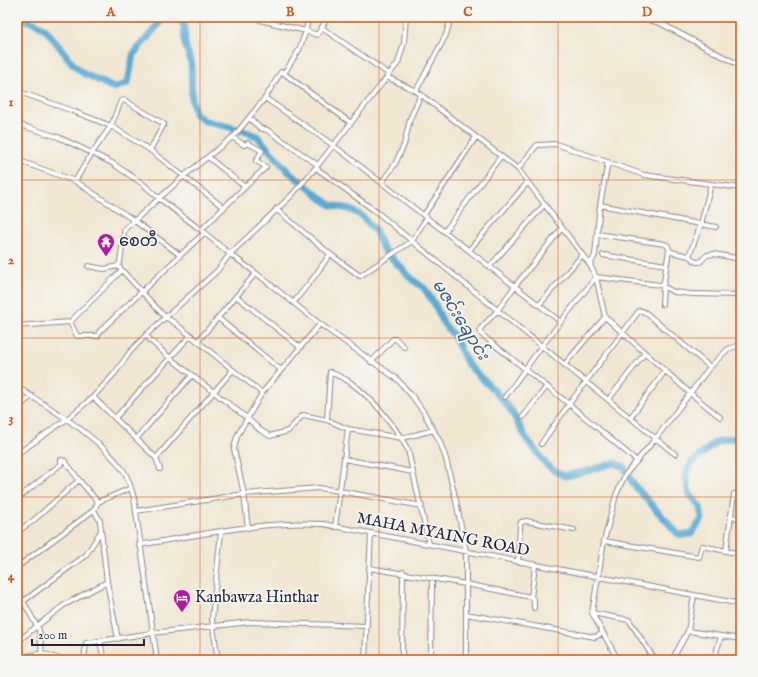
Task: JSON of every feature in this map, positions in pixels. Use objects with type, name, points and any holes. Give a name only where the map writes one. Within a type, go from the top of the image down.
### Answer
[{"type":"street","points":[[118,266],[120,262],[124,232],[184,176],[234,136],[244,125],[266,98],[281,72],[284,72],[299,50],[306,30],[308,17]]},
{"type":"street","points":[[260,20],[306,30],[317,34],[328,17]]},
{"type":"street","points":[[17,454],[67,419],[93,396],[115,373],[130,352],[146,335],[217,271],[230,254],[291,196],[334,145],[398,63],[404,43],[406,17]]},
{"type":"street","points":[[416,91],[446,35],[451,17]]},
{"type":"street","points":[[639,17],[660,23],[741,66]]},
{"type":"street","points":[[660,23],[661,17]]},
{"type":"street","points":[[322,28],[388,75],[421,94],[518,169],[590,265],[596,277],[605,317],[690,393],[720,417]]},
{"type":"street","points":[[281,72],[351,123]]},
{"type":"street","points":[[17,91],[111,126],[150,150],[223,207]]},
{"type":"street","points":[[382,182],[395,164],[404,145],[410,119],[421,94]]},
{"type":"street","points":[[266,98],[334,145],[561,322]]},
{"type":"street","points":[[75,181],[111,126],[121,102],[124,100],[164,124],[150,150]]},
{"type":"street","points":[[249,118],[260,128],[268,130],[317,166],[378,213],[541,347],[675,454]]},
{"type":"street","points":[[17,124],[58,137],[112,163],[143,184],[160,199],[294,302],[320,324],[371,362],[397,379],[423,411],[440,442],[446,459],[466,551],[466,660]]},
{"type":"street","points":[[70,322],[77,336],[98,336],[99,332],[180,255],[223,207],[266,167],[256,160],[262,151],[248,143],[244,145],[234,136]]},
{"type":"street","points":[[276,209],[330,254],[360,276],[412,241],[476,137]]},
{"type":"street","points":[[518,169],[537,145],[556,144],[644,175],[741,188]]},
{"type":"street","points":[[444,231],[501,156]]},
{"type":"street","points":[[208,157],[245,187]]},
{"type":"street","points":[[17,170],[19,161],[75,181],[135,221],[180,255]]},
{"type":"street","points":[[590,265],[595,255],[600,205],[608,162]]},
{"type":"street","points":[[469,250],[528,182]]},
{"type":"street","points":[[689,256],[701,224],[711,184]]},
{"type":"street","points":[[490,266],[545,204]]},
{"type":"street","points":[[600,205],[716,227]]},
{"type":"street","points":[[562,228],[515,286],[497,311],[480,329],[482,334],[637,461]]},
{"type":"street","points":[[597,234],[665,244],[671,252],[689,256],[696,262],[700,262],[707,255],[714,254],[741,259]]},
{"type":"street","points":[[662,304],[669,250]]},
{"type":"street","points":[[294,302],[330,254]]},
{"type":"street","points":[[539,305],[582,255]]},
{"type":"street","points":[[603,255],[666,265]]},
{"type":"street","points":[[88,266],[104,269],[118,266]]},
{"type":"street","points":[[118,266],[165,317],[191,335],[262,393]]},
{"type":"street","points":[[17,326],[70,322],[121,271]]},
{"type":"street","points":[[198,342],[256,273]]},
{"type":"street","points":[[596,277],[660,285],[674,292],[691,294],[741,295]]},
{"type":"street","points":[[505,397],[541,347],[596,277]]},
{"type":"street","points":[[236,296],[300,347]]},
{"type":"street","points":[[541,444],[639,311],[642,311],[710,367]]},
{"type":"street","points":[[564,365],[605,317]]},
{"type":"street","points":[[218,318],[281,370]]},
{"type":"street","points":[[248,528],[244,494],[234,449],[236,438],[246,418],[262,393],[320,324]]},
{"type":"street","points":[[146,335],[170,358],[260,430],[270,436],[288,431],[303,415],[327,420],[348,430],[402,438],[434,430]]},
{"type":"street","points":[[115,418],[191,335]]},
{"type":"street","points":[[371,362],[393,339],[396,339],[404,347]]},
{"type":"street","points":[[618,660],[592,613],[604,541],[616,495],[625,475],[656,438],[710,367],[728,349],[741,345]]},
{"type":"street","points":[[608,400],[645,353]]},
{"type":"street","points":[[156,458],[233,370]]},
{"type":"street","points":[[630,418],[665,371]]},
{"type":"street","points":[[327,420],[330,372],[348,381],[375,404],[402,438],[408,450],[422,506],[429,544]]},
{"type":"street","points":[[137,438],[192,375]]},
{"type":"street","points":[[523,417],[547,386]]},
{"type":"street","points":[[17,387],[67,419],[103,449],[123,470],[128,480],[136,511],[139,545],[157,660]]},
{"type":"street","points":[[17,408],[32,396]]},
{"type":"street","points":[[93,396],[156,458],[160,469]]},
{"type":"street","points":[[336,527],[348,430]]},
{"type":"street","points":[[344,459],[413,472]]},
{"type":"street","points":[[17,499],[61,464],[61,460],[65,461],[98,502]]},
{"type":"street","points":[[17,532],[34,520],[79,480]]},
{"type":"street","points":[[17,567],[94,510],[98,502],[130,488]]},
{"type":"street","points":[[136,511],[244,494],[319,488],[422,506]]},
{"type":"street","points":[[726,551],[734,494]]},
{"type":"street","points":[[94,510],[100,521],[107,582],[118,639]]},
{"type":"street","points":[[730,516],[741,518]]},
{"type":"street","points":[[518,562],[520,526],[522,522],[526,521],[574,530]]},
{"type":"street","name":"MAHA MYAING ROAD","points":[[139,545],[248,528],[298,523],[323,524],[466,551],[535,566],[741,604]]},
{"type":"street","points":[[17,606],[86,555],[101,530]]},
{"type":"street","points":[[221,532],[212,619],[217,654],[219,659],[222,660]]},
{"type":"street","points":[[365,660],[371,533]]},
{"type":"street","points":[[604,541],[700,557],[702,546],[741,554]]},
{"type":"street","points":[[534,608],[534,600],[531,597],[535,566]]},
{"type":"street","points":[[369,568],[403,572],[531,597]]},
{"type":"street","points":[[402,660],[403,572]]},
{"type":"street","points":[[431,660],[432,578]]},
{"type":"street","points":[[17,642],[64,605],[107,582]]},
{"type":"street","points":[[17,590],[38,630],[42,653]]},
{"type":"street","points":[[672,660],[688,631],[694,595]]},
{"type":"street","points":[[592,613],[629,620],[655,660]]},
{"type":"street","points":[[466,614],[595,637],[603,633]]},
{"type":"street","points":[[84,660],[85,644],[214,625],[250,622],[367,626]]},
{"type":"street","points":[[688,631],[741,639]]},
{"type":"street","points":[[714,660],[721,636]]},
{"type":"street","points":[[100,641],[104,660]]},
{"type":"street","points":[[17,659],[42,653],[63,660]]},
{"type":"waterway","name":"မဇင်းချောင်း","points":[[17,18],[35,23],[46,30],[73,64],[83,73],[114,88],[128,83],[133,55],[161,21],[167,17]]},
{"type":"waterway","name":"မဇင်းချောင်း","points":[[176,17],[184,25],[185,44],[191,63],[192,99],[195,114],[205,121],[241,130],[257,136],[287,170],[321,198],[331,205],[349,209],[362,216],[376,232],[383,249],[413,280],[424,288],[434,303],[444,324],[454,336],[468,365],[494,390],[511,410],[526,438],[546,464],[555,471],[564,476],[614,463],[624,467],[634,485],[677,533],[682,535],[691,534],[702,519],[700,507],[689,493],[686,476],[691,463],[716,442],[733,438],[741,438]]},
{"type":"place","name":"စေတီ","points":[[106,257]]},
{"type":"place","name":"Kanbawza Hinthar","points":[[182,613]]}]
